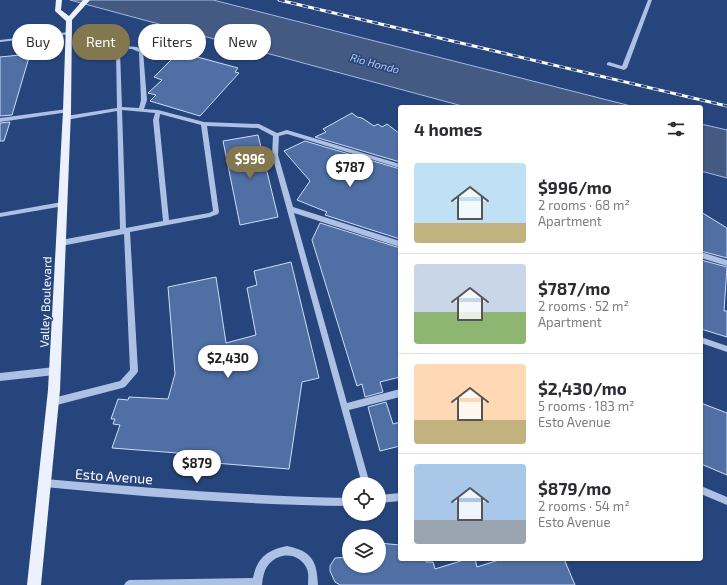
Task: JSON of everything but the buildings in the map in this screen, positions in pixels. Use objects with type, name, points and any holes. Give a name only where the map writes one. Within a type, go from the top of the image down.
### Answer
[{"type":"main road","points":[[59,0],[58,10],[69,20],[84,1]]},
{"type":"main road","name":"Valley Boulevard","points":[[34,585],[55,371],[69,20]]},
{"type":"street","points":[[609,64],[624,68],[650,0]]},
{"type":"street","points":[[0,41],[69,33]]},
{"type":"street","points":[[53,402],[122,384],[134,371],[119,109],[118,50],[122,48],[134,47],[141,51],[144,100],[141,110]]},
{"type":"street","points":[[0,120],[125,108],[158,112],[204,124],[259,126],[276,135],[287,132],[398,165]]},
{"type":"street","points":[[158,112],[156,120],[166,224]]},
{"type":"street","points":[[61,243],[210,216],[216,212],[204,124]]},
{"type":"street","points":[[276,135],[275,155],[364,477]]},
{"type":"street","points":[[0,216],[62,204]]},
{"type":"street","points":[[290,209],[398,243]]},
{"type":"street","points":[[703,256],[727,263]]},
{"type":"street","points":[[703,341],[727,348]]},
{"type":"street","points":[[0,377],[55,371]]},
{"type":"street","points":[[345,407],[398,394]]},
{"type":"street","name":"Esto Avenue","points":[[45,483],[107,489],[294,501],[342,502]]},
{"type":"street","points":[[703,491],[727,501]]},
{"type":"street","points":[[386,498],[398,497]]},
{"type":"street","points":[[129,585],[257,584],[259,572],[264,562],[271,555],[280,550],[290,550],[299,553],[307,559],[312,568],[314,578],[313,585]]},
{"type":"water","name":"Rio Hondo","points":[[70,0],[213,0],[627,105],[459,105],[271,54],[271,24],[214,24],[214,39],[206,37],[206,24],[159,24]]},
{"type":"water","points":[[703,124],[727,130],[727,178],[703,172]]},
{"type":"railway","points":[[279,0],[727,106]]}]
